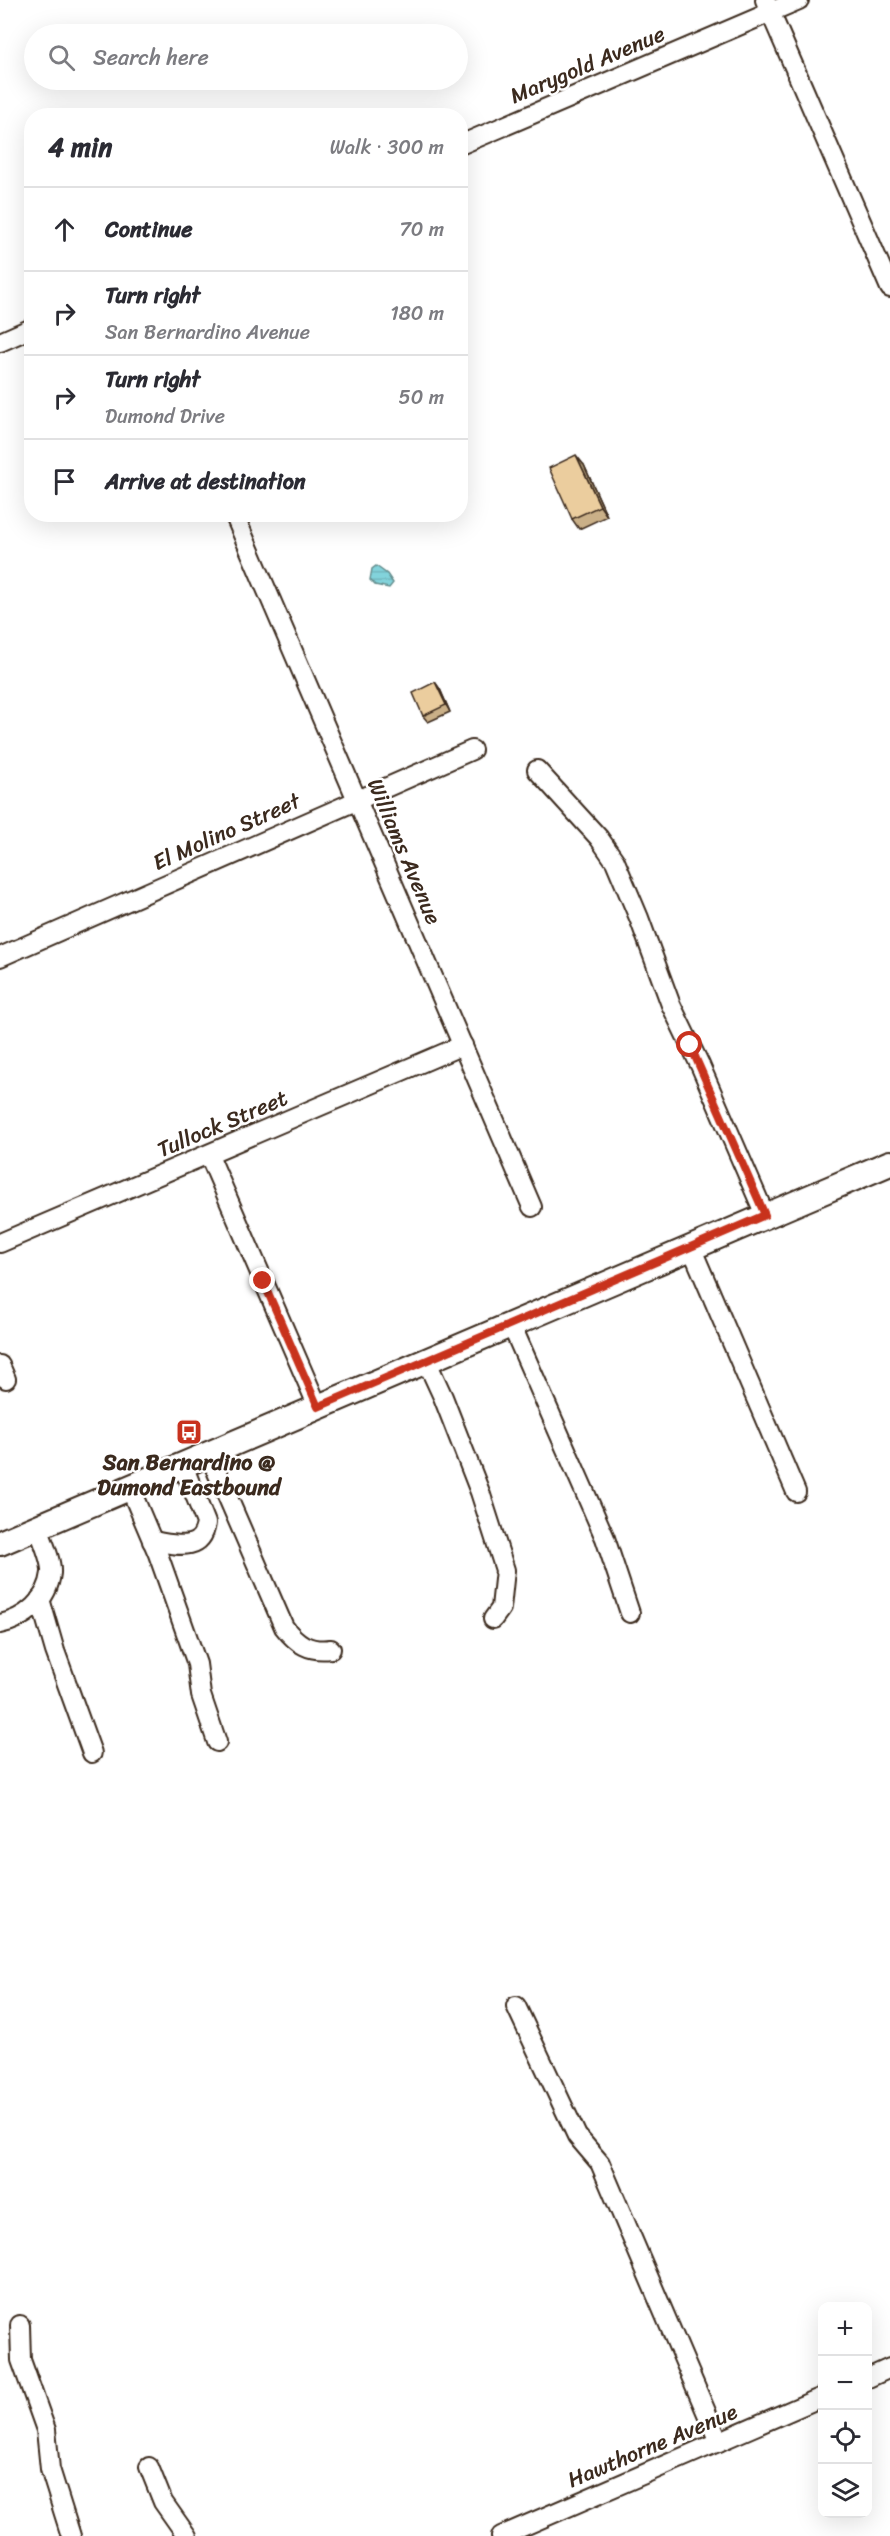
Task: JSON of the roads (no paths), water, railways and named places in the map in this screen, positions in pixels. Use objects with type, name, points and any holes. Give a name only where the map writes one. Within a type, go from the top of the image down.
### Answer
[{"type":"main road","points":[[0,1544],[890,1163]]},
{"type":"street","name":"Marygold Avenue","points":[[468,141],[768,6],[799,0]]},
{"type":"street","points":[[768,6],[890,288]]},
{"type":"street","points":[[0,342],[24,332]]},
{"type":"street","name":"Williams Avenue","points":[[237,522],[532,1207]]},
{"type":"street","name":"El Molino Street","points":[[0,957],[472,750]]},
{"type":"street","points":[[537,770],[599,838],[615,861],[671,1005],[700,1065],[765,1215]]},
{"type":"street","name":"Tullock Street","points":[[0,1243],[463,1045]]},
{"type":"street","points":[[209,1155],[318,1407]]},
{"type":"street","points":[[691,1247],[796,1492]]},
{"type":"street","points":[[511,1324],[605,1538],[630,1613]]},
{"type":"street","points":[[426,1360],[480,1492],[505,1570],[501,1608],[493,1619]]},
{"type":"street","points":[[209,1454],[284,1627],[292,1639],[303,1646],[317,1651],[332,1649]]},
{"type":"street","points":[[152,1540],[177,1546],[185,1545],[197,1541],[204,1532],[206,1523],[183,1465]]},
{"type":"street","points":[[130,1488],[152,1540],[197,1664],[201,1695],[217,1742]]},
{"type":"street","points":[[0,1624],[22,1617],[45,1591],[51,1572],[38,1527]]},
{"type":"street","points":[[40,1599],[52,1642],[92,1753]]},
{"type":"street","points":[[516,2006],[577,2136],[600,2163],[719,2442]]},
{"type":"street","points":[[20,2325],[21,2360],[46,2430],[50,2469],[71,2536]]},
{"type":"street","points":[[872,2376],[890,2368]]},
{"type":"street","name":"Hawthorne Avenue","points":[[513,2534],[818,2399]]},
{"type":"street","points":[[149,2467],[163,2502],[187,2536]]},
{"type":"water","points":[[376,566],[387,574],[393,583],[389,588],[375,585],[370,580],[372,569]]},
{"type":"place","name":"San Bernardino @ Dumond Eastbound","points":[[189,1432]]}]
